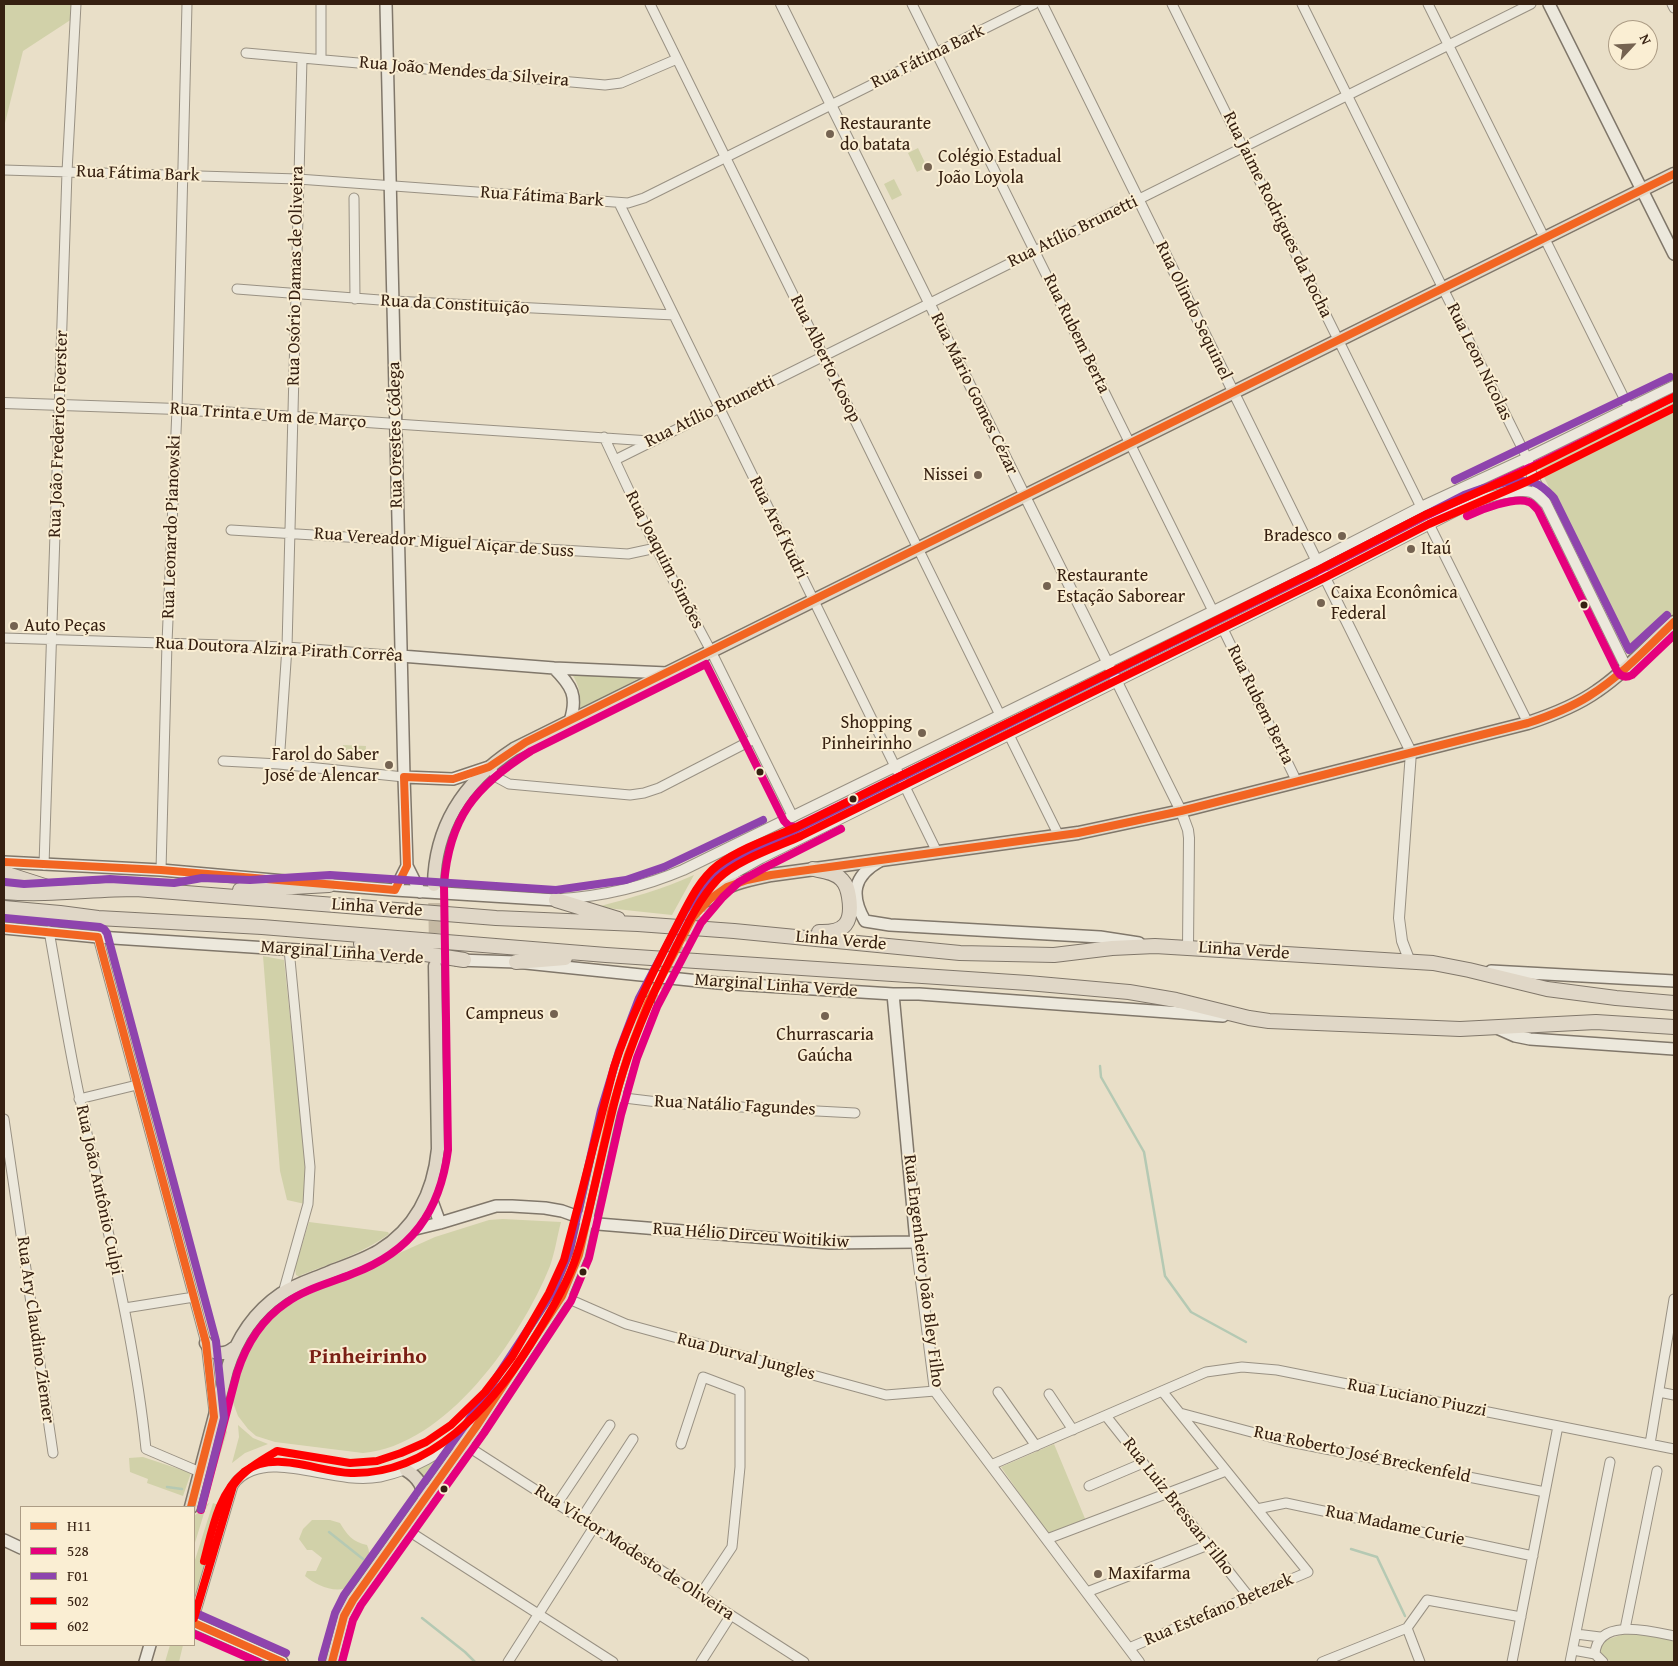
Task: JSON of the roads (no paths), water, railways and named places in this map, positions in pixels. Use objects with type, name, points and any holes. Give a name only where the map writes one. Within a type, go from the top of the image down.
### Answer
[{"type":"highway","points":[[734,931],[747,928],[828,932],[842,928],[849,921],[851,909],[848,887],[834,874],[813,869]]},
{"type":"highway","points":[[4,873],[65,893]]},
{"type":"highway","points":[[175,893],[202,888],[250,890],[329,885]]},
{"type":"highway","name":"Linha Verde","points":[[4,892],[24,894],[65,893],[109,889],[175,893],[487,917],[638,924],[734,931],[960,952],[1016,955],[1054,955],[1112,948],[1155,946],[1433,963],[1547,989],[1674,1003]]},
{"type":"highway","points":[[556,900],[638,924]]},
{"type":"highway","name":"Linha Verde","points":[[4,908],[98,918],[262,927],[606,955],[1028,983],[1129,992],[1176,1000],[1248,1018],[1269,1020],[1460,1029],[1596,1022],[1674,1027]]},
{"type":"highway","points":[[262,927],[464,960]]},
{"type":"highway","points":[[516,962],[606,955]]},
{"type":"main road","name":"Rua Orestes Códega","points":[[386,4],[407,866],[420,892]]},
{"type":"main road","points":[[1549,4],[1674,254]]},
{"type":"main road","points":[[434,885],[436,855],[454,808],[462,796],[490,766],[520,746],[1674,174]]},
{"type":"main road","points":[[707,900],[725,887],[741,881],[813,869],[1110,828],[1528,722],[1563,710],[1596,692],[1624,661],[1674,622]]},
{"type":"main road","name":"Rua Doutora Alzira Pirath Corrêa","points":[[401,656],[554,668],[667,673]]},
{"type":"main road","points":[[554,668],[567,681],[573,693],[574,709],[570,721]]},
{"type":"main road","points":[[404,777],[452,779],[490,766]]},
{"type":"main road","points":[[452,779],[462,796]]},
{"type":"main road","points":[[882,860],[869,867],[859,879],[855,893],[857,908],[865,921],[897,926],[1100,937],[1155,946]]},
{"type":"main road","points":[[4,862],[161,870],[420,892],[556,900]]},
{"type":"main road","name":"Rua Orestes Códega","points":[[396,890],[407,866]]},
{"type":"main road","name":"Marginal Linha Verde","points":[[4,928],[98,937],[516,962],[718,984],[919,994],[1248,1018]]},
{"type":"main road","points":[[191,1506],[224,1379],[234,1348],[250,1322],[260,1311],[283,1293],[380,1250],[403,1232],[416,1216],[429,1192],[438,1149],[435,966]]},
{"type":"main road","points":[[1469,970],[1674,981]]},
{"type":"main road","name":"Rua Engenheiro João Bley Filho","points":[[893,994],[916,1242]]},
{"type":"main road","points":[[332,1662],[344,1616],[353,1600],[476,1427],[562,1296],[579,1255],[611,1112],[631,1046],[648,1003]]},
{"type":"main road","points":[[1497,1028],[1516,1036],[1530,1039],[1674,1049]]},
{"type":"main road","points":[[429,1192],[440,1223]]},
{"type":"main road","name":"Rua Hélio Dirceu Woitikiw","points":[[403,1232],[496,1206],[512,1206],[562,1211],[598,1224],[829,1243],[916,1242]]},
{"type":"main road","points":[[206,1343],[213,1351],[220,1353],[234,1348]]},
{"type":"main road","points":[[406,1470],[415,1475],[421,1483],[424,1492],[424,1502]]},
{"type":"main road","points":[[4,1540],[20,1548]]},
{"type":"main road","points":[[195,1623],[282,1662]]},
{"type":"main road","points":[[145,1662],[150,1646]]},
{"type":"street","name":"Rua João Frederico Foerster","points":[[44,865],[67,172],[76,4]]},
{"type":"street","name":"Rua Leonardo Pianowski","points":[[161,870],[167,644],[177,409],[187,4]]},
{"type":"street","points":[[321,4],[321,59]]},
{"type":"street","name":"Rua Alberto Kosop","points":[[650,4],[1000,715]]},
{"type":"street","name":"Rua Mário Gomes Cézar","points":[[781,4],[1181,811],[1189,838],[1188,947]]},
{"type":"street","name":"Rua Rubem Berta","points":[[912,4],[1213,611]]},
{"type":"street","name":"Rua Fátima Bark","points":[[4,170],[298,179],[628,203],[644,198],[1034,4]]},
{"type":"street","name":"Rua Olindo Sequinel","points":[[1042,4],[1411,752]]},
{"type":"street","name":"Rua Jaime Rodrigues da Rocha","points":[[1172,4],[1421,507]]},
{"type":"street","name":"Rua Leon Nícolas","points":[[1302,4],[1527,458],[1531,473],[1624,661]]},
{"type":"street","points":[[1428,4],[1629,408]]},
{"type":"street","name":"Rua Atílio Brunetti","points":[[615,460],[1531,4]]},
{"type":"street","points":[[1672,4],[1674,8]]},
{"type":"street","name":"Rua João Mendes da Silveira","points":[[246,54],[605,85],[620,83],[677,59]]},
{"type":"street","name":"Rua Osório Damas de Oliveira","points":[[279,764],[290,533],[302,58]]},
{"type":"street","points":[[354,198],[355,299]]},
{"type":"street","name":"Rua Aref Kudri","points":[[619,203],[937,852]]},
{"type":"street","name":"Rua da Constituição","points":[[237,289],[355,299],[674,316]]},
{"type":"street","points":[[556,900],[606,895],[649,884],[683,870],[1316,561],[1421,507],[1527,458],[1674,386]]},
{"type":"street","name":"Rua Trinta e Um de Março","points":[[4,402],[177,409],[652,441]]},
{"type":"street","name":"Rua Joaquim Simões","points":[[604,437],[656,548],[710,651],[792,816]]},
{"type":"street","points":[[707,900],[724,882],[745,866],[1325,578],[1469,504],[1493,496],[1527,492],[1534,494],[1546,504]]},
{"type":"street","points":[[1429,524],[1528,722]]},
{"type":"street","name":"Rua Vereador Miguel Aiçar de Suss","points":[[231,530],[628,554],[656,548]]},
{"type":"street","name":"Rua Rubem Berta","points":[[1222,629],[1297,782]]},
{"type":"street","name":"Rua Doutora Alzira Pirath Corrêa","points":[[4,638],[286,648],[401,656]]},
{"type":"street","points":[[1009,734],[1059,836]]},
{"type":"street","points":[[490,766],[498,778],[509,784],[630,795],[659,788],[754,739]]},
{"type":"street","points":[[1410,962],[1402,941],[1399,918],[1411,752]]},
{"type":"street","points":[[223,761],[279,764],[404,777]]},
{"type":"street","name":"Rua João Antônio Culpi","points":[[49,931],[80,1099],[124,1308],[141,1400],[146,1450],[200,1472]]},
{"type":"street","points":[[98,937],[206,1343],[214,1417]]},
{"type":"street","points":[[283,1293],[308,1204],[310,1167],[289,949]]},
{"type":"street","points":[[80,1099],[137,1085]]},
{"type":"street","name":"Rua Natálio Fagundes","points":[[616,1097],[666,1102],[855,1113]]},
{"type":"street","name":"Rua Ary Claudino Ziemer","points":[[4,1119],[53,1453]]},
{"type":"street","name":"Rua Engenheiro João Bley Filho","points":[[916,1242],[934,1391],[1139,1662]]},
{"type":"street","name":"Rua Durval Jungles","points":[[562,1296],[626,1324],[886,1395],[934,1391]]},
{"type":"street","points":[[124,1308],[194,1297]]},
{"type":"street","points":[[1650,1444],[1670,1344],[1674,1299]]},
{"type":"street","name":"Rua Luciano Piuzzi","points":[[991,1465],[1206,1372],[1242,1367],[1277,1370],[1674,1449]]},
{"type":"street","points":[[681,1444],[703,1378],[740,1391],[740,1467],[732,1547],[700,1596]]},
{"type":"street","points":[[1162,1391],[1257,1509]]},
{"type":"street","points":[[998,1392],[1036,1446]]},
{"type":"street","points":[[1659,1392],[1674,1395]]},
{"type":"street","points":[[1048,1394],[1073,1430]]},
{"type":"street","name":"Rua Roberto José Breckenfeld","points":[[1180,1413],[1285,1441],[1545,1492]]},
{"type":"street","name":"Rua Luiz Bressan Filho","points":[[1106,1416],[1250,1598]]},
{"type":"street","points":[[556,1504],[610,1425]]},
{"type":"street","points":[[1512,1662],[1558,1426]]},
{"type":"street","points":[[195,1615],[233,1486],[239,1477],[276,1466],[359,1478],[378,1477],[406,1470],[432,1458],[476,1427]]},
{"type":"street","points":[[581,1519],[633,1439]]},
{"type":"street","name":"Rua Victor Modesto de Oliveira","points":[[464,1444],[804,1662]]},
{"type":"street","points":[[1570,1662],[1610,1462]]},
{"type":"street","points":[[1089,1486],[1143,1463]]},
{"type":"street","points":[[1047,1539],[1226,1471]]},
{"type":"street","points":[[1625,1629],[1657,1471]]},
{"type":"street","name":"Rua Madame Curie","points":[[1257,1509],[1286,1503],[1532,1556]]},
{"type":"street","name":"Rua Estefano Betezek","points":[[1129,1648],[1308,1572],[1257,1509]]},
{"type":"street","points":[[508,1662],[594,1527]]},
{"type":"street","points":[[404,1528],[613,1662]]},
{"type":"street","points":[[1087,1592],[1208,1545]]},
{"type":"street","points":[[1322,1662],[1407,1628],[1427,1600],[1520,1617]]},
{"type":"street","points":[[701,1662],[731,1615]]},
{"type":"street","points":[[1407,1628],[1420,1662]]},
{"type":"street","points":[[1576,1634],[1600,1637],[1625,1629],[1674,1636]]},
{"type":"street","points":[[1595,1654],[1595,1645],[1600,1637]]},
{"type":"street","points":[[1573,1650],[1595,1654],[1603,1662]]},
{"type":"waterway","points":[[1100,1066],[1101,1077],[1144,1152],[1165,1276],[1191,1312],[1246,1342]]},
{"type":"waterway","points":[[167,1487],[182,1489]]},
{"type":"waterway","points":[[329,1532],[363,1559]]},
{"type":"waterway","points":[[1351,1549],[1377,1557],[1405,1616]]},
{"type":"waterway","points":[[422,1618],[475,1662]]},
{"type":"tunnel","points":[[434,885],[435,950]]},
{"type":"tunnel","points":[[648,1003],[693,917],[707,900]]},
{"type":"place","name":"Restaurante do batata","points":[[830,134]]},
{"type":"place","name":"Colégio Estadual João Loyola","points":[[928,167]]},
{"type":"place","name":"Nissei","points":[[978,475]]},
{"type":"place","name":"Bradesco","points":[[1342,536]]},
{"type":"place","name":"Itaú","points":[[1411,549]]},
{"type":"place","name":"Restaurante Estação Saborear","points":[[1047,586]]},
{"type":"place","name":"Caixa Econômica Federal","points":[[1321,603]]},
{"type":"place","name":"Auto Peças","points":[[14,626]]},
{"type":"place","name":"Shopping Pinheirinho","points":[[922,733]]},
{"type":"place","name":"Farol do Saber José de Alencar","points":[[389,765]]},
{"type":"place","name":"Campneus","points":[[554,1014]]},
{"type":"place","name":"Churrascaria Gaúcha","points":[[825,1016]]},
{"type":"place","name":"Maxifarma","points":[[1098,1574]]},
{"type":"district","name":"Pinheirinho","points":[[368,1357]]}]
